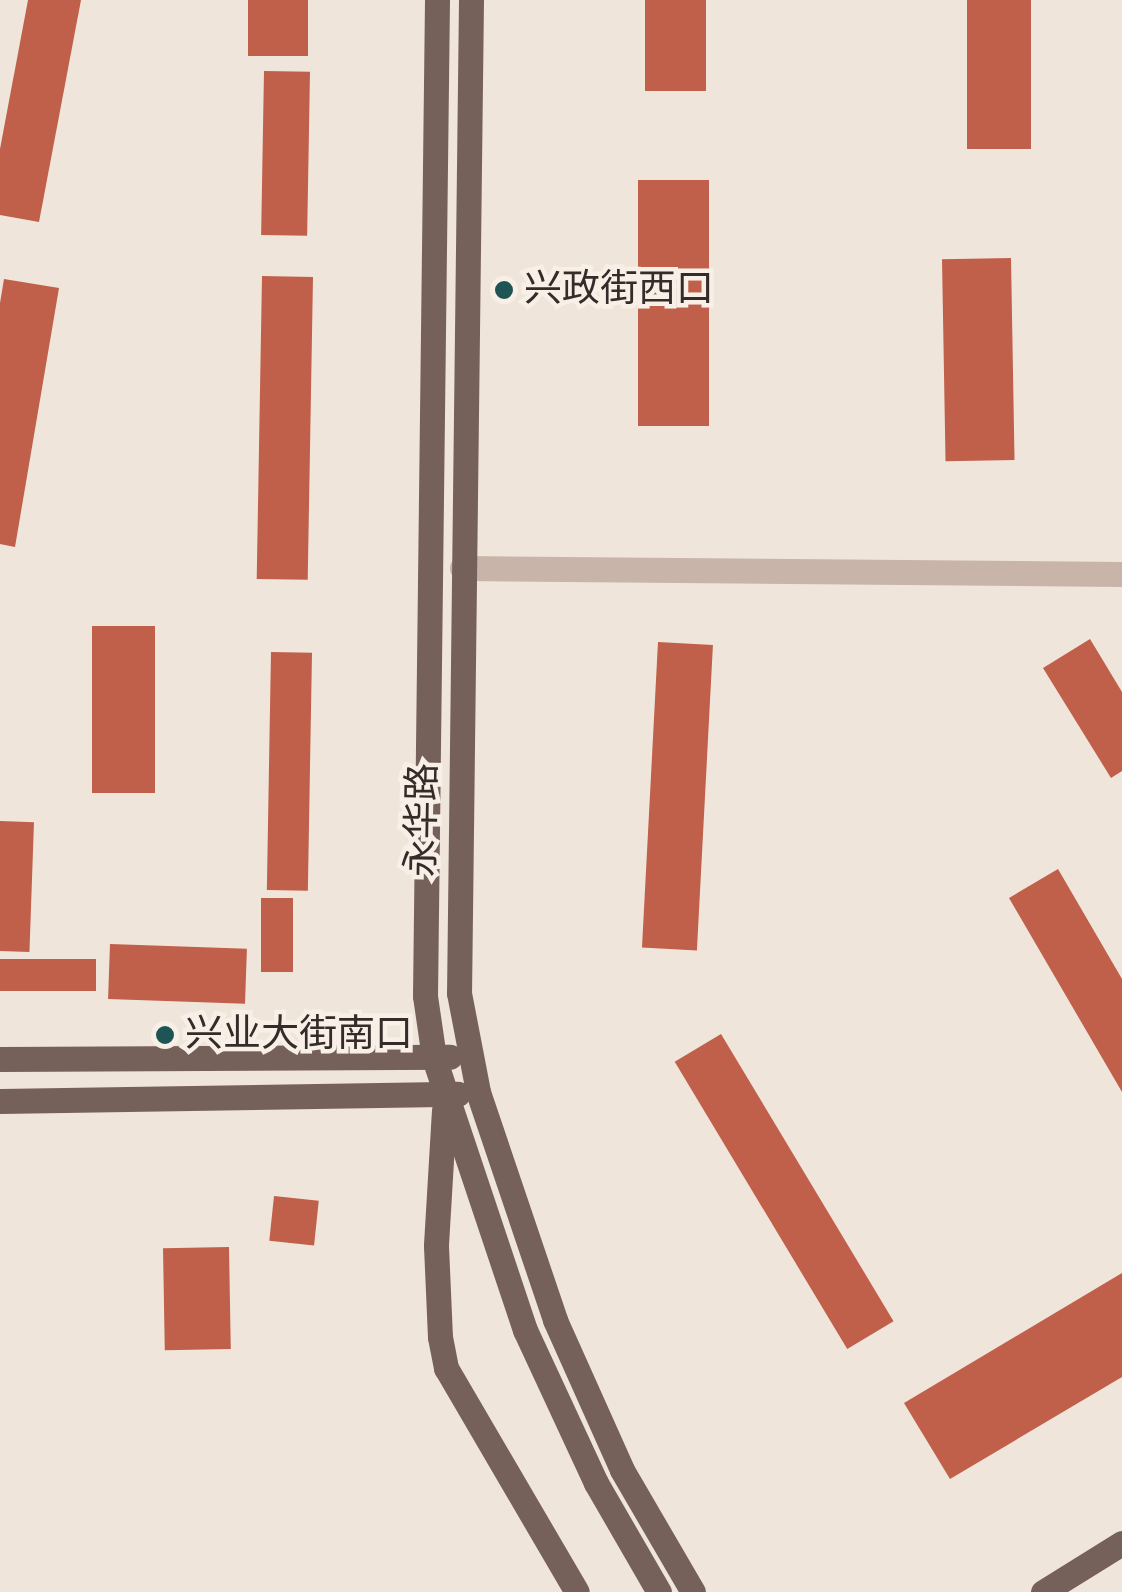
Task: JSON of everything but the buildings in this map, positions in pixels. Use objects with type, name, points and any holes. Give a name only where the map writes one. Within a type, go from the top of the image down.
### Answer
[{"type":"main road","name":"永华路","points":[[437,0],[425,996],[434,1058],[445,1095],[525,1330],[596,1483],[659,1592]]},
{"type":"main road","name":"永华路","points":[[471,0],[458,993],[478,1092],[555,1320],[622,1470],[693,1592]]},
{"type":"main road","points":[[473,38],[484,0]]},
{"type":"main road","points":[[0,1060],[468,1056]]},
{"type":"main road","points":[[0,1101],[478,1092]]},
{"type":"main road","points":[[445,1095],[436,1246],[440,1337],[446,1368],[577,1592]]},
{"type":"main road","points":[[1043,1592],[1122,1543]]},
{"type":"street","points":[[462,568],[1122,574]]},
{"type":"place","name":"兴政街西口","points":[[504,290]]},
{"type":"place","name":"兴业大街南口","points":[[165,1035]]}]
